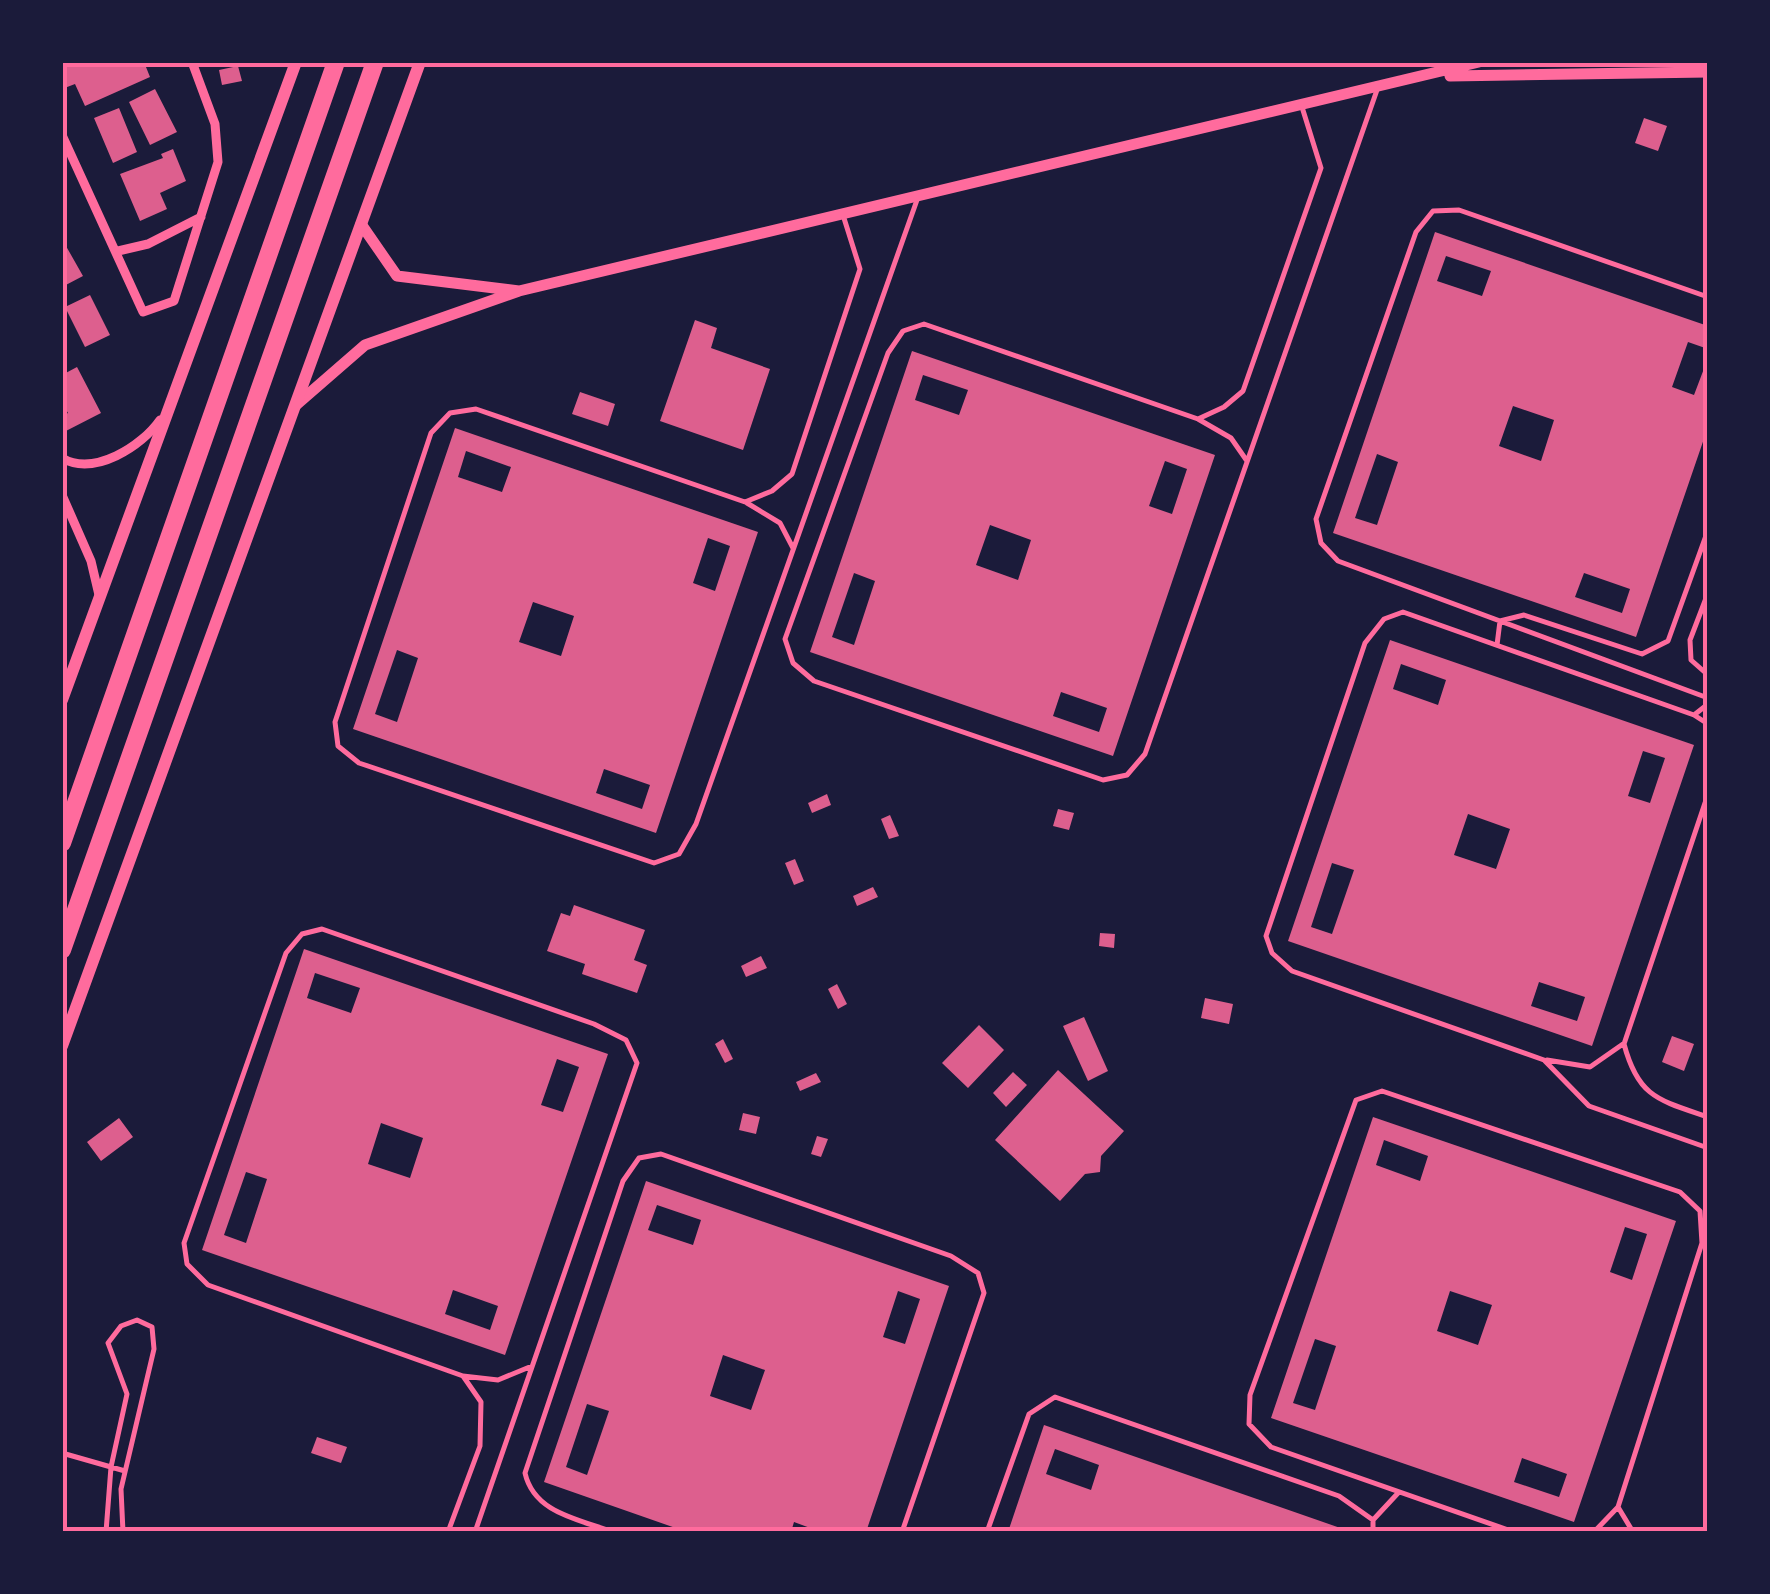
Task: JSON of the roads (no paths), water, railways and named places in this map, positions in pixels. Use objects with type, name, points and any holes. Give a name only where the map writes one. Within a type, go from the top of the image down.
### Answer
[{"type":"highway","points":[[62,843],[336,62]]},
{"type":"highway","points":[[62,950],[374,62]]},
{"type":"main road","points":[[62,700],[296,62]]},
{"type":"main road","points":[[62,1046],[420,62]]},
{"type":"street","points":[[62,135],[118,250],[143,312],[174,301],[218,162],[215,124],[192,62]]},
{"type":"street","points":[[293,408],[365,345],[519,291],[1436,76],[1479,62]]},
{"type":"street","points":[[1436,76],[1708,72]]},
{"type":"street","points":[[118,250],[148,244],[201,217]]},
{"type":"street","points":[[361,224],[397,276],[519,291]]},
{"type":"street","points":[[62,458],[83,465],[101,461],[146,439],[165,414]]},
{"type":"street","points":[[62,494],[91,561],[100,596]]},
{"type":"lane","points":[[1248,461],[1231,438],[1198,418],[924,324],[903,330],[888,353],[785,639],[793,663],[814,681],[1102,780],[1127,775],[1144,754],[1248,461],[1377,90]]},
{"type":"lane","points":[[1198,418],[1224,407],[1243,391],[1321,168],[1302,107]]},
{"type":"lane","points":[[793,548],[780,523],[745,502],[476,408],[450,414],[431,433],[335,722],[338,746],[360,763],[654,863],[679,854],[696,824],[917,198]]},
{"type":"lane","points":[[1694,715],[1708,701],[1338,561],[1321,543],[1316,520],[1416,232],[1434,212],[1459,210],[1708,297]]},
{"type":"lane","points":[[745,502],[772,492],[792,474],[860,269],[843,215]]},
{"type":"lane","points":[[1500,621],[1524,615],[1642,654],[1668,641],[1708,530]]},
{"type":"lane","points":[[1708,593],[1690,640],[1691,660],[1708,675]]},
{"type":"lane","points":[[1624,1044],[1590,1067],[1544,1060],[1292,971],[1272,952],[1266,936],[1366,643],[1384,618],[1403,612],[1694,715],[1708,724]]},
{"type":"lane","points":[[1497,645],[1500,621]]},
{"type":"lane","points":[[1708,794],[1624,1044],[1632,1075],[1655,1100],[1708,1117]]},
{"type":"lane","points":[[475,1532],[533,1366],[636,1063],[626,1040],[594,1024],[322,929],[302,934],[286,952],[190,1225],[184,1243],[187,1264],[208,1285],[463,1376],[498,1380],[533,1366]]},
{"type":"lane","points":[[1544,1060],[1589,1106],[1708,1148]]},
{"type":"lane","points":[[1514,1532],[1271,1447],[1249,1424],[1250,1395],[1356,1100],[1382,1091],[1680,1192],[1700,1211],[1702,1243],[1618,1507],[1594,1532]]},
{"type":"lane","points":[[613,1532],[547,1508],[529,1492],[525,1473],[622,1181],[639,1158],[660,1154],[951,1256],[978,1273],[984,1293],[902,1532]]},
{"type":"lane","points":[[106,1532],[112,1467],[127,1394],[108,1343],[121,1326],[137,1320],[152,1327],[155,1336],[125,1471],[123,1532]]},
{"type":"lane","points":[[448,1532],[480,1446],[480,1402],[463,1376]]},
{"type":"lane","points":[[127,1394],[140,1397]]},
{"type":"lane","points":[[987,1532],[1029,1414],[1054,1397],[1339,1496],[1373,1520]]},
{"type":"lane","points":[[62,1453],[125,1471]]},
{"type":"lane","points":[[1373,1532],[1373,1520],[1400,1492]]},
{"type":"lane","points":[[1618,1507],[1633,1532]]}]
